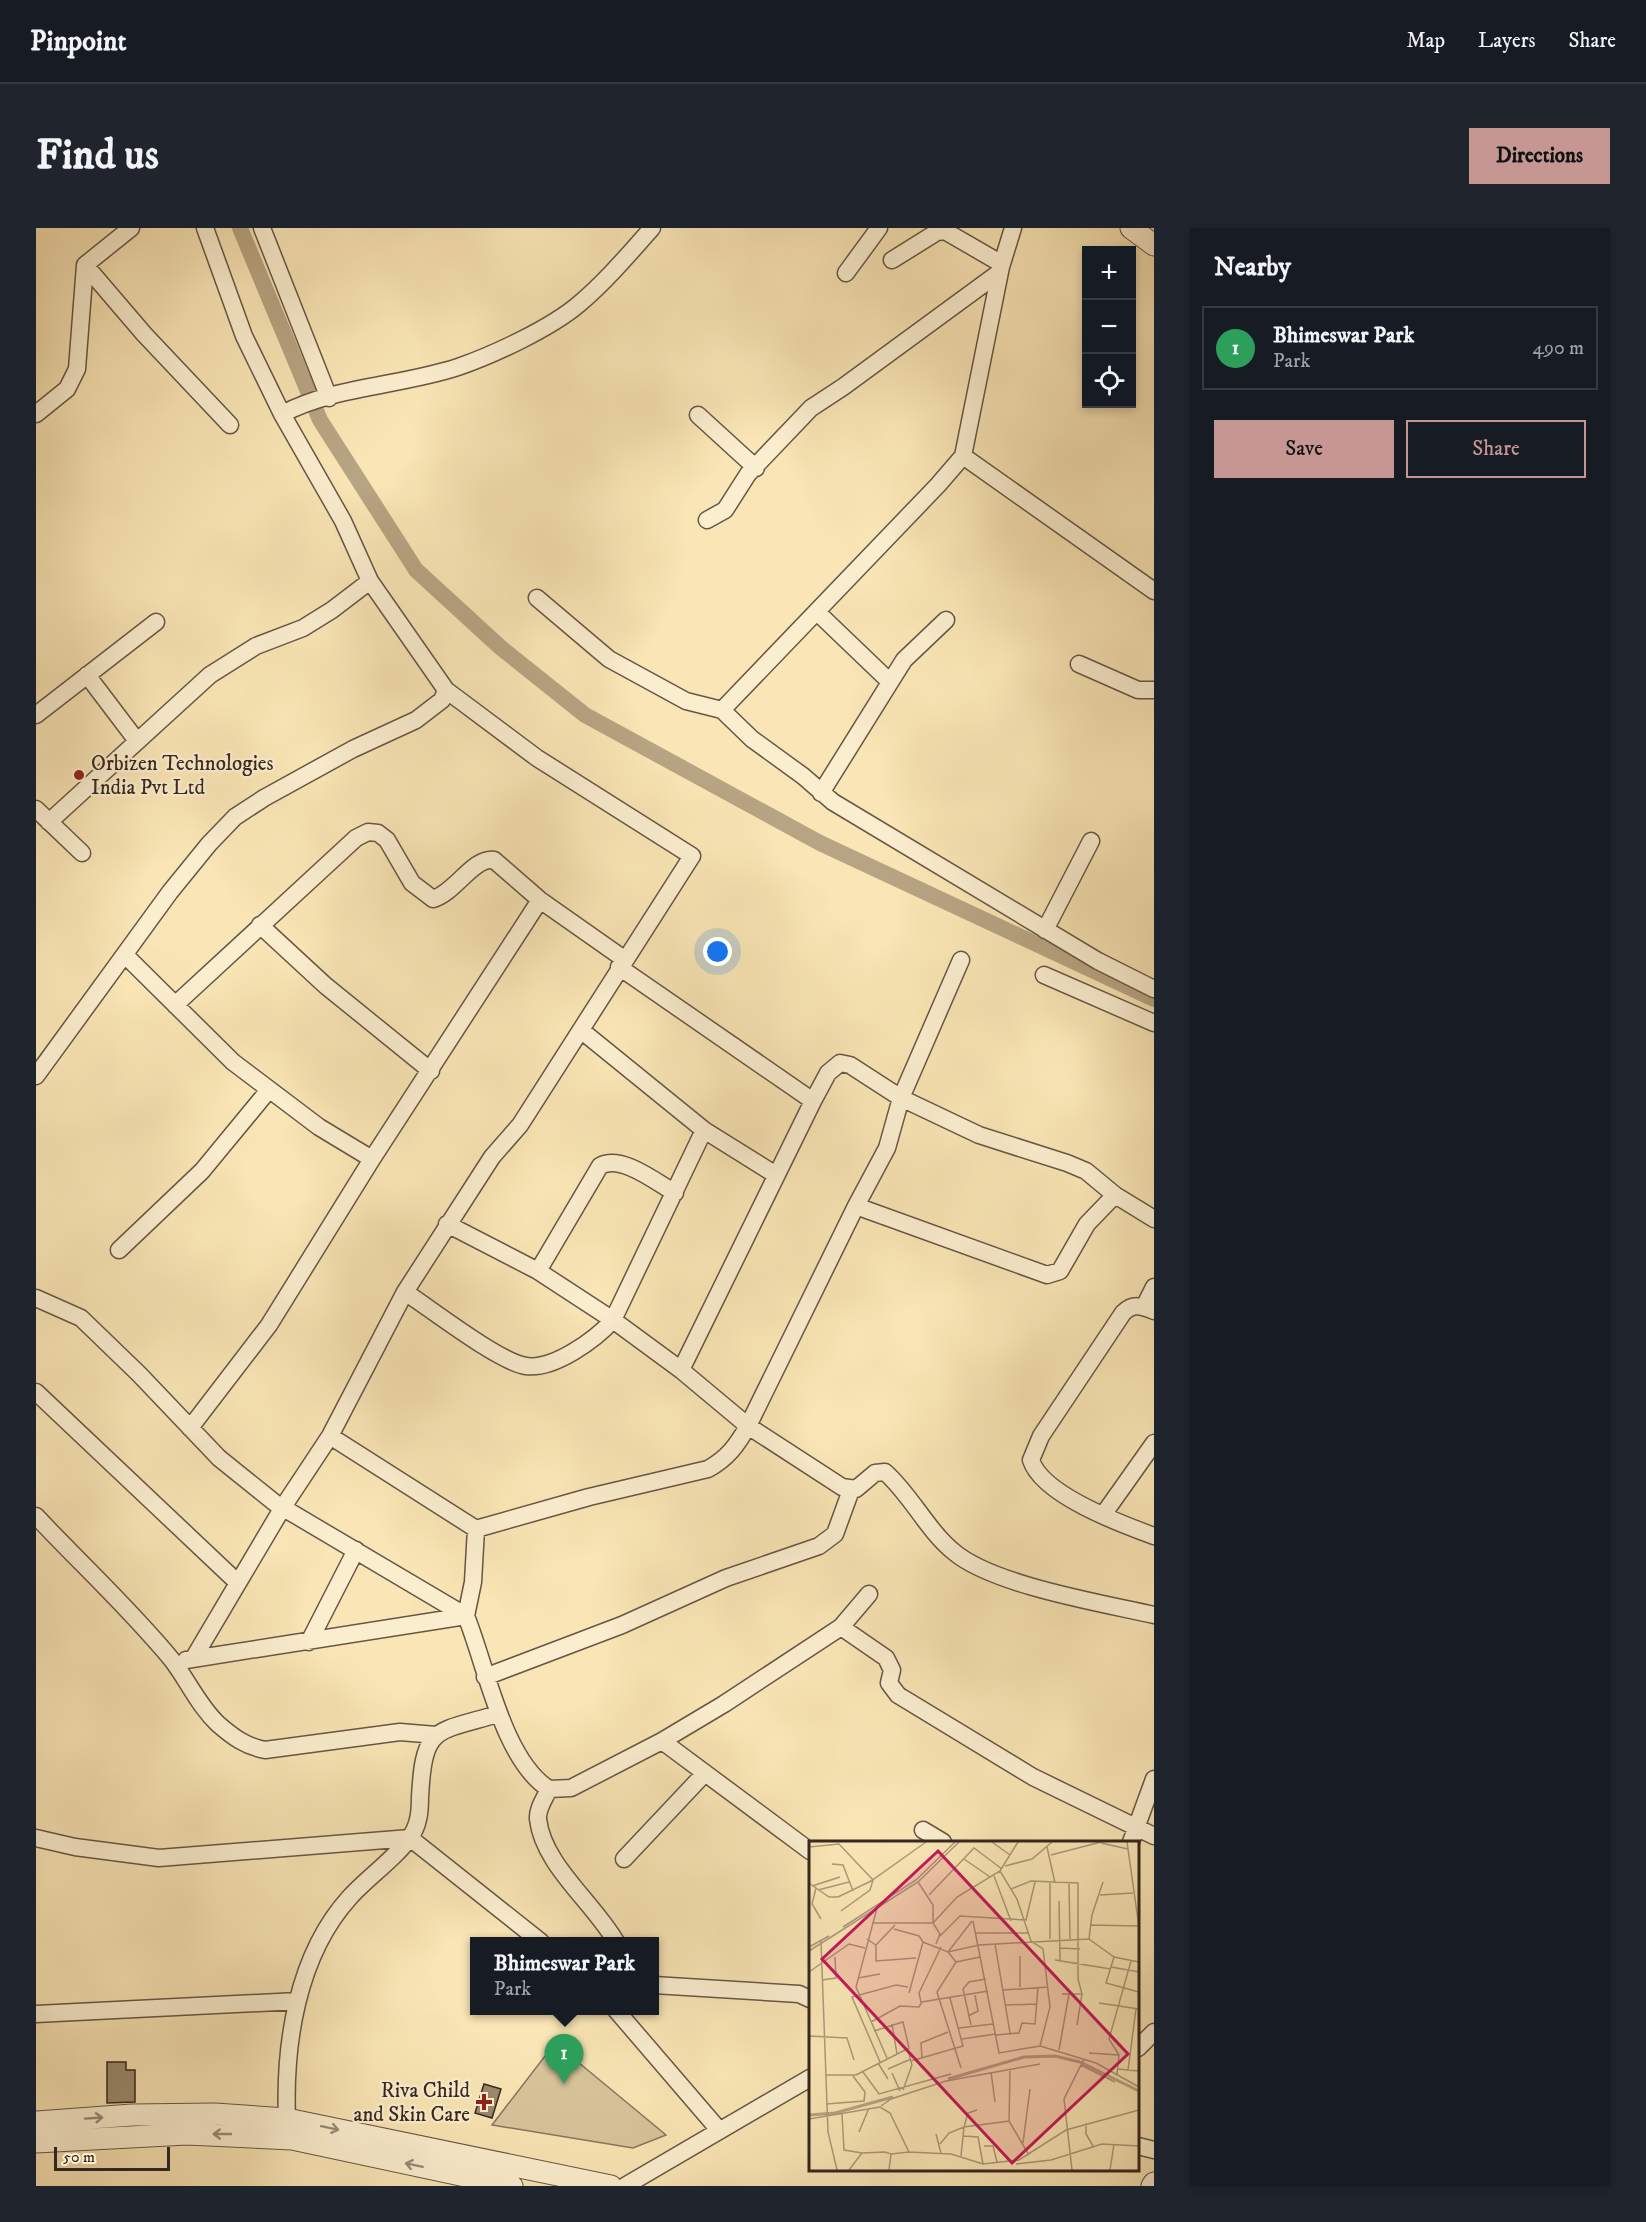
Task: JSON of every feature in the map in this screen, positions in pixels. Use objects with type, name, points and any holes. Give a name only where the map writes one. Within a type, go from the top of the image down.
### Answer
[{"type":"street","points":[[36,414],[67,389],[77,369],[85,265],[131,228]]},
{"type":"street","points":[[193,1659],[283,1507],[330,1436],[405,1292],[447,1224],[492,1157],[520,1125],[692,856],[537,758],[446,690],[370,581],[286,412],[244,336],[205,228]]},
{"type":"street","points":[[262,228],[325,399]]},
{"type":"street","points":[[286,412],[325,399],[458,367],[533,333],[578,305],[612,273],[652,228]]},
{"type":"street","points":[[846,273],[879,228]]},
{"type":"street","points":[[722,710],[938,485],[963,456],[1001,268],[1013,228]]},
{"type":"street","points":[[1131,228],[1154,245]]},
{"type":"street","points":[[892,260],[937,232],[945,231],[1001,268]]},
{"type":"street","points":[[85,265],[230,425]]},
{"type":"street","points":[[707,520],[725,510],[748,474],[811,408],[843,387],[1001,268]]},
{"type":"street","points":[[698,415],[756,468]]},
{"type":"street","points":[[963,456],[1154,591]]},
{"type":"street","points":[[49,822],[210,675],[256,646],[303,627],[332,610],[370,581]]},
{"type":"street","points":[[537,598],[609,659],[687,701],[722,710],[752,739],[803,776],[821,793],[1045,930],[1098,961],[1154,989]]},
{"type":"street","points":[[817,612],[889,681]]},
{"type":"street","points":[[821,793],[904,660],[946,620]]},
{"type":"street","points":[[36,714],[156,622]]},
{"type":"street","points":[[1079,664],[1137,690],[1154,690]]},
{"type":"street","points":[[87,675],[137,741]]},
{"type":"street","points":[[36,1076],[126,956],[170,892],[209,844],[235,817],[264,798],[353,749],[416,720],[442,700],[446,690]]},
{"type":"street","points":[[36,809],[82,853]]},
{"type":"street","points":[[175,1005],[356,838],[368,832],[378,833],[387,840],[412,883],[433,899],[442,897],[487,859],[504,865],[540,900],[622,963],[813,1101]]},
{"type":"street","points":[[1045,930],[1091,842]]},
{"type":"street","points":[[190,1428],[269,1325],[372,1159],[540,900]]},
{"type":"street","points":[[260,925],[326,986],[431,1071]]},
{"type":"street","points":[[126,956],[233,1062],[268,1091],[319,1127],[372,1159]]},
{"type":"street","points":[[330,1436],[476,1529],[589,1497],[708,1468],[721,1462],[734,1450],[748,1426],[887,1148],[901,1098],[961,960]]},
{"type":"street","points":[[1044,975],[1154,1023]]},
{"type":"street","points":[[582,1031],[704,1130],[776,1175]]},
{"type":"street","points":[[681,1370],[813,1101],[828,1073],[840,1063],[850,1065],[901,1098],[979,1135],[1067,1163],[1086,1172],[1115,1195],[1154,1219]]},
{"type":"street","points":[[119,1250],[202,1171],[268,1091]]},
{"type":"street","points":[[405,1292],[506,1360],[528,1366],[549,1362],[571,1353],[598,1336],[613,1320],[704,1130]]},
{"type":"street","points":[[537,1271],[600,1166],[607,1162],[619,1163],[675,1193]]},
{"type":"street","points":[[856,1206],[1047,1275],[1060,1271],[1087,1224],[1115,1195]]},
{"type":"street","points":[[447,1224],[537,1271],[613,1320],[681,1370],[748,1426],[842,1487],[851,1490]]},
{"type":"street","points":[[1154,1287],[1149,1309],[1129,1307],[1123,1313],[1041,1436],[1031,1460],[1034,1471],[1064,1494],[1103,1515],[1154,1536]]},
{"type":"street","points":[[36,1299],[81,1318],[219,1458],[283,1507],[466,1616]]},
{"type":"street","points":[[36,1392],[237,1582]]},
{"type":"street","points":[[1103,1515],[1154,1443]]},
{"type":"street","points":[[485,1677],[622,1625],[726,1578],[819,1546],[835,1534],[851,1490],[875,1473],[885,1472],[951,1550],[977,1568],[1053,1592],[1154,1616]]},
{"type":"street","points":[[36,1516],[93,1577],[120,1601],[173,1662],[206,1712],[236,1740],[250,1747],[265,1750],[399,1732],[436,1735]]},
{"type":"street","points":[[476,1529],[473,1582],[466,1616],[498,1714],[532,1776],[549,1789],[571,1788],[662,1741],[782,1667],[841,1627],[869,1594]]},
{"type":"street","points":[[309,1642],[356,1550]]},
{"type":"street","points":[[173,1662],[466,1616]]},
{"type":"street","points":[[841,1627],[886,1658],[892,1670],[889,1683],[898,1695],[1032,1777],[1134,1835],[1154,1836]]},
{"type":"street","points":[[287,2119],[285,2087],[297,2001],[323,1932],[349,1898],[410,1838],[419,1816],[421,1767],[427,1745],[436,1735],[449,1728],[498,1714]]},
{"type":"street","points":[[662,1741],[809,1850]]},
{"type":"street","points":[[624,1859],[705,1773]]},
{"type":"street","points":[[1134,1835],[1154,1779]]},
{"type":"street","points":[[549,1789],[538,1817],[543,1837],[560,1867],[613,1937]]},
{"type":"street","points":[[923,1830],[941,1841]]},
{"type":"street","points":[[36,1838],[75,1847],[159,1858],[410,1838],[536,1937]]},
{"type":"street","points":[[659,1985],[809,1997]]},
{"type":"street","points":[[36,2014],[297,2001]]},
{"type":"street","points":[[620,2015],[719,2130]]},
{"type":"street","points":[[1139,2046],[1154,2032]]},
{"type":"street","points":[[625,2186],[809,2079]]},
{"type":"street","points":[[36,2122],[132,2115],[215,2114],[287,2119],[612,2186]]},
{"type":"street","points":[[36,2142],[187,2134],[292,2139],[512,2186]]},
{"type":"street","points":[[1139,2146],[1154,2150]]},
{"type":"shaded area","points":[[555,2043],[666,2135],[633,2148],[492,2125]]},
{"type":"building","points":[[107,2062],[126,2062],[126,2070],[135,2070],[135,2102],[107,2103]]},
{"type":"building","points":[[484,2084],[501,2089],[492,2118],[475,2113]]},
{"type":"waterway","points":[[240,228],[320,420],[416,570],[500,647],[585,715],[820,843],[1154,999]]},
{"type":"place","name":"Orbizen Technologies India Pvt Ltd","points":[[79,775]]},
{"type":"place","name":"Bhimeswar Park","points":[[564,2084]]},
{"type":"place","name":"Riva Child and Skin Care","points":[[484,2102]]}]
